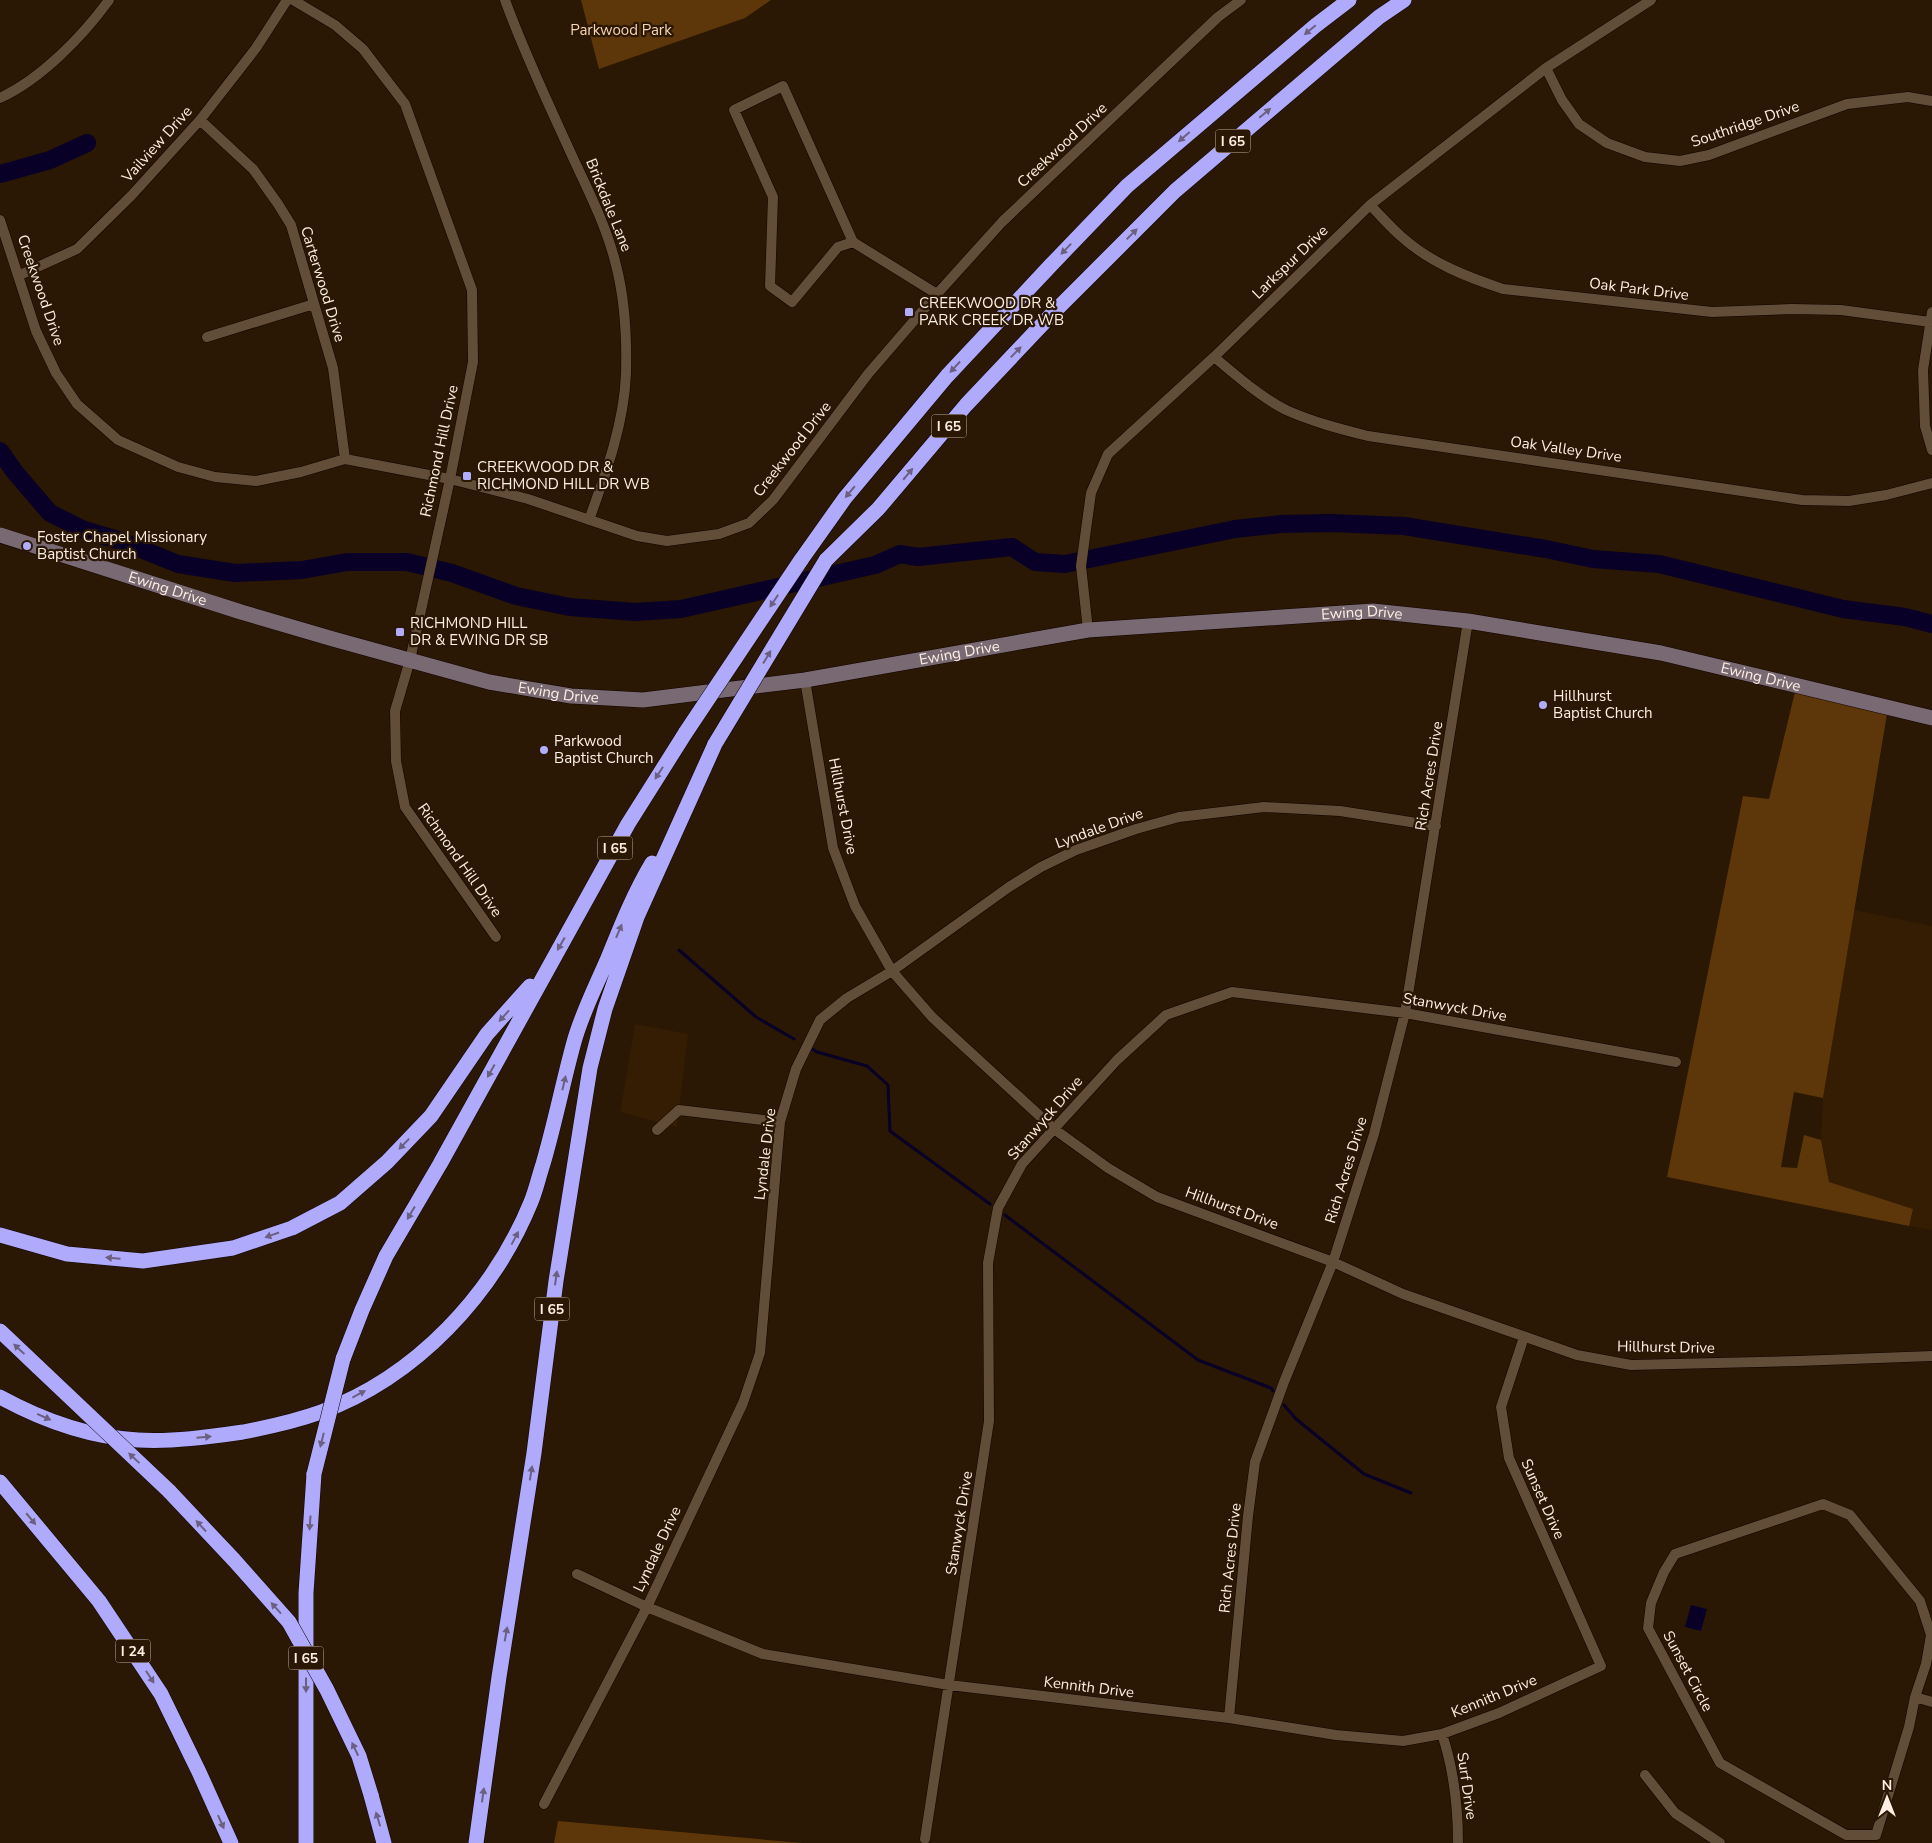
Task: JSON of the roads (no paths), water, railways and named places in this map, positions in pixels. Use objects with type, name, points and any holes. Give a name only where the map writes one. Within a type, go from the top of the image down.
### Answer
[{"type":"highway","name":"I 65","points":[[306,1843],[306,1593],[314,1474],[343,1359],[386,1256],[440,1164],[628,824],[686,732],[801,560],[845,498],[947,376],[1127,186],[1315,26],[1349,0]]},
{"type":"highway","name":"I 65","points":[[476,1843],[499,1677],[534,1452],[556,1281],[590,1068],[605,1009],[637,917],[715,744],[826,560],[878,509],[966,405],[1052,314],[1175,191],[1379,17],[1404,0]]},
{"type":"highway","points":[[0,1397],[51,1420],[99,1434],[138,1440],[220,1436],[263,1428],[320,1413],[369,1389],[413,1360],[446,1330],[476,1297],[514,1240],[532,1200],[555,1124],[574,1041],[587,1002],[638,886],[693,792]]},
{"type":"highway","points":[[0,1235],[67,1254],[143,1261],[233,1248],[292,1228],[340,1203],[387,1162],[431,1116],[487,1034],[548,967]]},
{"type":"highway","points":[[0,1331],[169,1491],[289,1622],[327,1690],[359,1756],[384,1843]]},
{"type":"highway","name":"I 24","points":[[0,1482],[99,1601],[161,1694],[199,1772],[230,1843]]},
{"type":"main road","name":"Ewing Drive","points":[[0,535],[241,612],[488,682],[571,696],[643,700],[805,680],[1088,630],[1373,611],[1468,621],[1661,652],[1932,718]]},
{"type":"street","points":[[0,98],[16,91],[60,55],[96,17],[109,0]]},
{"type":"street","name":"Vailview Drive","points":[[20,275],[77,249],[131,196],[200,120],[256,48],[287,0]]},
{"type":"street","name":"Richmond Hill Drive","points":[[293,0],[335,25],[364,49],[405,104],[472,290],[473,362],[450,479],[410,660],[395,710],[396,761],[405,807],[496,937]]},
{"type":"street","name":"Brickdale Lane","points":[[505,0],[521,43],[604,229],[616,263],[623,296],[626,375],[619,425],[605,476],[590,520]]},
{"type":"street","name":"Creekwood Drive","points":[[0,220],[20,275],[36,331],[56,374],[77,404],[118,440],[178,467],[215,478],[256,481],[301,472],[345,459],[450,479],[528,500],[637,536],[667,541],[719,534],[749,523],[773,500],[868,374],[1002,222],[1218,17],[1241,0]]},
{"type":"street","name":"Larkspur Drive","points":[[1088,630],[1081,566],[1092,493],[1108,454],[1214,357],[1370,205],[1546,68],[1651,0]]},
{"type":"street","name":"Southridge Drive","points":[[1546,68],[1562,100],[1580,124],[1607,143],[1645,157],[1680,161],[1709,155],[1847,104],[1908,97],[1932,101]]},
{"type":"street","points":[[853,242],[838,247],[792,302],[770,286],[773,197],[734,110],[783,86],[853,242],[937,294]]},
{"type":"street","name":"Carterwood Drive","points":[[200,120],[253,169],[291,225],[333,368],[345,459]]},
{"type":"street","name":"Oak Park Drive","points":[[1370,205],[1404,238],[1434,260],[1503,289],[1712,312],[1792,309],[1841,310],[1931,317]]},
{"type":"street","points":[[207,337],[314,304]]},
{"type":"street","points":[[1931,317],[1923,370],[1925,426],[1932,450]]},
{"type":"street","name":"Oak Valley Drive","points":[[1214,357],[1258,392],[1285,409],[1327,426],[1368,436],[1802,500],[1849,501],[1886,495],[1932,483]]},
{"type":"street","name":"Rich Acres Drive","points":[[1229,1718],[1248,1516],[1255,1462],[1284,1382],[1333,1262],[1374,1134],[1405,1013],[1468,621]]},
{"type":"street","name":"Hillhurst Drive","points":[[805,680],[833,848],[855,906],[892,971],[932,1017],[1054,1129],[1108,1168],[1157,1196],[1333,1262],[1404,1294],[1577,1355],[1631,1365],[1932,1356]]},
{"type":"street","name":"Lyndale Drive","points":[[544,1804],[647,1607],[743,1403],[760,1353],[780,1122],[796,1069],[820,1020],[847,998],[892,971],[1009,887],[1076,850],[1136,829],[1179,817],[1264,808],[1340,811],[1436,826]]},
{"type":"street","name":"Stanwyck Drive","points":[[925,1839],[989,1420],[988,1263],[998,1208],[1022,1164],[1117,1060],[1166,1015],[1232,992],[1405,1013],[1676,1062]]},
{"type":"street","points":[[657,1130],[679,1110],[780,1122]]},
{"type":"street","name":"Sunset Drive","points":[[1524,1337],[1502,1407],[1509,1458],[1601,1666]]},
{"type":"street","name":"Sunset Circle","points":[[1823,1504],[1850,1515],[1920,1602],[1931,1635],[1926,1664],[1915,1697],[1909,1727],[1876,1834],[1865,1839],[1846,1836],[1720,1762],[1648,1628],[1651,1603],[1664,1572],[1676,1554],[1823,1504]]},
{"type":"street","name":"Kennith Drive","points":[[577,1574],[647,1607],[763,1654],[949,1686],[1229,1718],[1336,1735],[1404,1741],[1442,1734],[1500,1713],[1601,1666]]},
{"type":"street","points":[[1915,1697],[1932,1702]]},
{"type":"street","name":"Surf Drive","points":[[1442,1734],[1453,1788],[1458,1843]]},
{"type":"street","points":[[1645,1775],[1675,1813],[1720,1843]]},
{"type":"waterway","points":[[0,174],[50,160],[87,143]]},
{"type":"waterway","points":[[0,451],[14,471],[50,513],[84,530],[121,541],[178,564],[235,573],[302,570],[347,562],[407,562],[452,573],[516,596],[570,607],[635,612],[681,609],[875,565],[900,554],[918,557],[1012,547],[1035,562],[1065,564],[1235,529],[1281,524],[1330,523],[1404,526],[1546,549],[1593,559],[1659,564],[1843,609],[1905,617],[1932,624]]},
{"type":"waterway","points":[[679,950],[756,1017],[794,1039]]},
{"type":"waterway","points":[[809,1047],[817,1052],[867,1066],[888,1085],[890,1131],[990,1204]]},
{"type":"waterway","points":[[1005,1215],[1198,1360],[1271,1388],[1273,1391]]},
{"type":"waterway","points":[[1284,1405],[1296,1419],[1364,1474],[1411,1493]]},
{"type":"place","name":"CREEKWOOD DR & PARK CREEK DR WB","points":[[909,312]]},
{"type":"place","name":"CREEKWOOD DR & RICHMOND HILL DR WB","points":[[467,476]]},
{"type":"place","name":"Foster Chapel Missionary Baptist Church","points":[[27,546]]},
{"type":"place","name":"RICHMOND HILL DR & EWING DR SB","points":[[400,632]]},
{"type":"place","name":"Hillhurst Baptist Church","points":[[1543,705]]},
{"type":"place","name":"Parkwood Baptist Church","points":[[544,750]]},
{"type":"park label","name":"Parkwood Park","points":[[621,30]]}]
